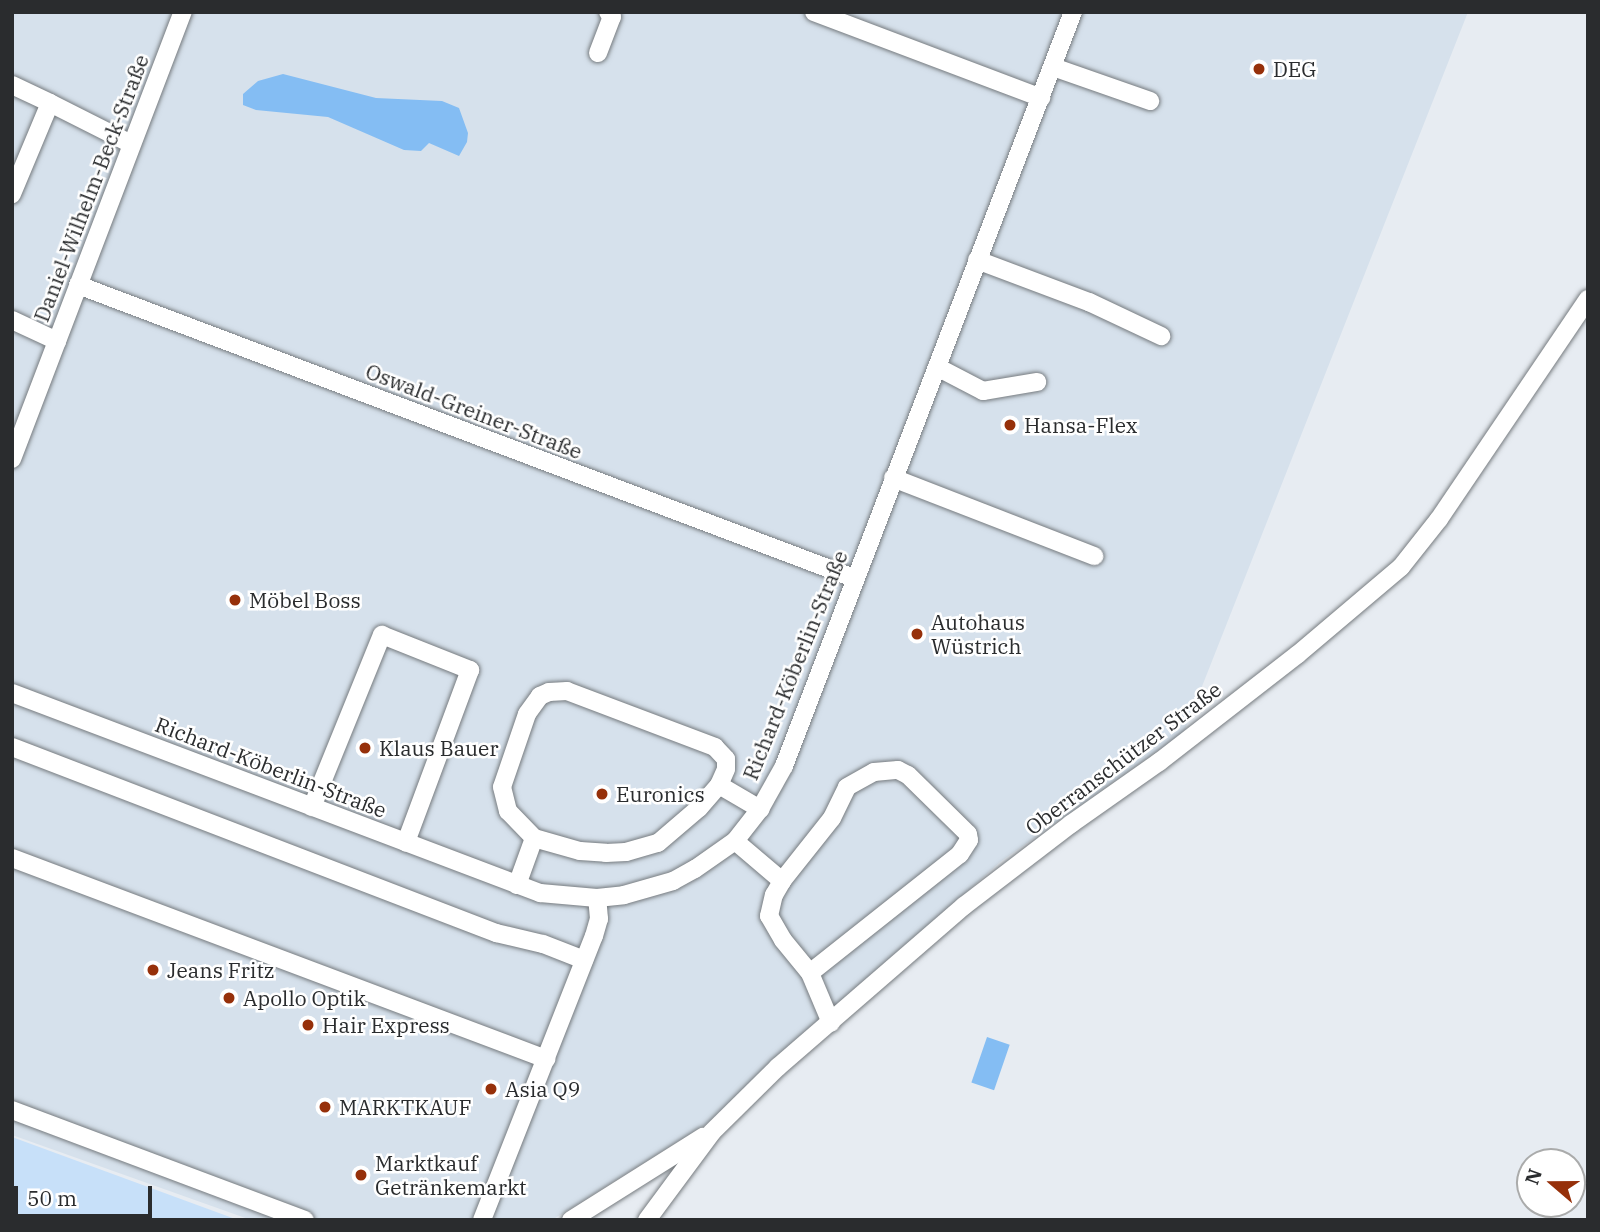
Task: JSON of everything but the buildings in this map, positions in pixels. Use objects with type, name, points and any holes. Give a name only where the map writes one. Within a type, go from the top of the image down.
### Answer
[{"type":"street","name":"Daniel-Wilhelm-Beck-Straße","points":[[12,458],[183,12]]},
{"type":"street","points":[[598,53],[612,17],[608,12]]},
{"type":"street","points":[[814,12],[1041,98]]},
{"type":"street","name":"Richard-Köberlin-Straße","points":[[12,693],[540,893],[597,898],[624,895],[673,881],[735,841],[760,809],[784,766],[1073,12]]},
{"type":"street","points":[[1053,67],[1150,101]]},
{"type":"street","points":[[12,85],[131,144]]},
{"type":"street","points":[[12,194],[50,103]]},
{"type":"street","points":[[977,260],[1090,302],[1161,337]]},
{"type":"street","name":"Oswald-Greiner-Straße","points":[[78,285],[854,578]]},
{"type":"street","name":"Oberranschützer Straße","points":[[647,1220],[712,1132],[778,1067],[964,906],[1297,655],[1401,567],[1439,519],[1588,299]]},
{"type":"street","points":[[12,320],[57,341]]},
{"type":"street","points":[[937,367],[983,391],[1037,382]]},
{"type":"street","points":[[893,478],[1094,556]]},
{"type":"street","points":[[312,807],[382,635],[470,670],[406,842]]},
{"type":"street","points":[[567,691],[715,747],[726,759],[719,785],[699,808],[665,838],[626,852],[580,851],[534,838],[508,811],[502,787],[527,714],[540,696],[549,692],[567,691]]},
{"type":"street","points":[[12,747],[496,933],[543,944],[584,960]]},
{"type":"street","points":[[810,973],[960,854],[969,840],[968,834],[908,775],[898,770],[874,772],[847,787],[832,818],[774,895],[769,916],[783,940],[810,973],[831,1023]]},
{"type":"street","points":[[719,785],[760,809]]},
{"type":"street","points":[[517,885],[534,838]]},
{"type":"street","points":[[735,841],[782,881]]},
{"type":"street","points":[[12,858],[546,1059]]},
{"type":"street","points":[[482,1220],[599,919],[597,898]]},
{"type":"street","points":[[12,1110],[305,1220]]},
{"type":"street","points":[[571,1220],[712,1132]]},
{"type":"shaded area","points":[[12,12],[1468,12],[1184,732],[1000,862],[712,1120],[552,1220],[251,1220],[12,1135]]},
{"type":"shaded area","points":[[12,1137],[238,1220],[12,1220]]},
{"type":"water","points":[[283,74],[376,98],[442,101],[459,108],[468,133],[467,142],[459,156],[429,143],[421,151],[404,150],[328,117],[256,110],[243,105],[243,94],[258,81]]},
{"type":"water","points":[[987,1037],[1010,1045],[994,1090],[971,1082]]},
{"type":"place","name":"DEG","points":[[1259,69]]},
{"type":"place","name":"Hansa-Flex","points":[[1010,425]]},
{"type":"place","name":"Möbel Boss","points":[[235,600]]},
{"type":"place","name":"Autohaus Wüstrich","points":[[917,634]]},
{"type":"place","name":"Klaus Bauer","points":[[365,748]]},
{"type":"place","name":"Euronics","points":[[602,794]]},
{"type":"place","name":"Jeans Fritz","points":[[153,970]]},
{"type":"place","name":"Apollo Optik","points":[[229,998]]},
{"type":"place","name":"Hair Express","points":[[308,1025]]},
{"type":"place","name":"Asia Q9","points":[[491,1089]]},
{"type":"place","name":"MARKTKAUF","points":[[325,1107]]},
{"type":"place","name":"Marktkauf Getränkemarkt","points":[[361,1175]]}]
